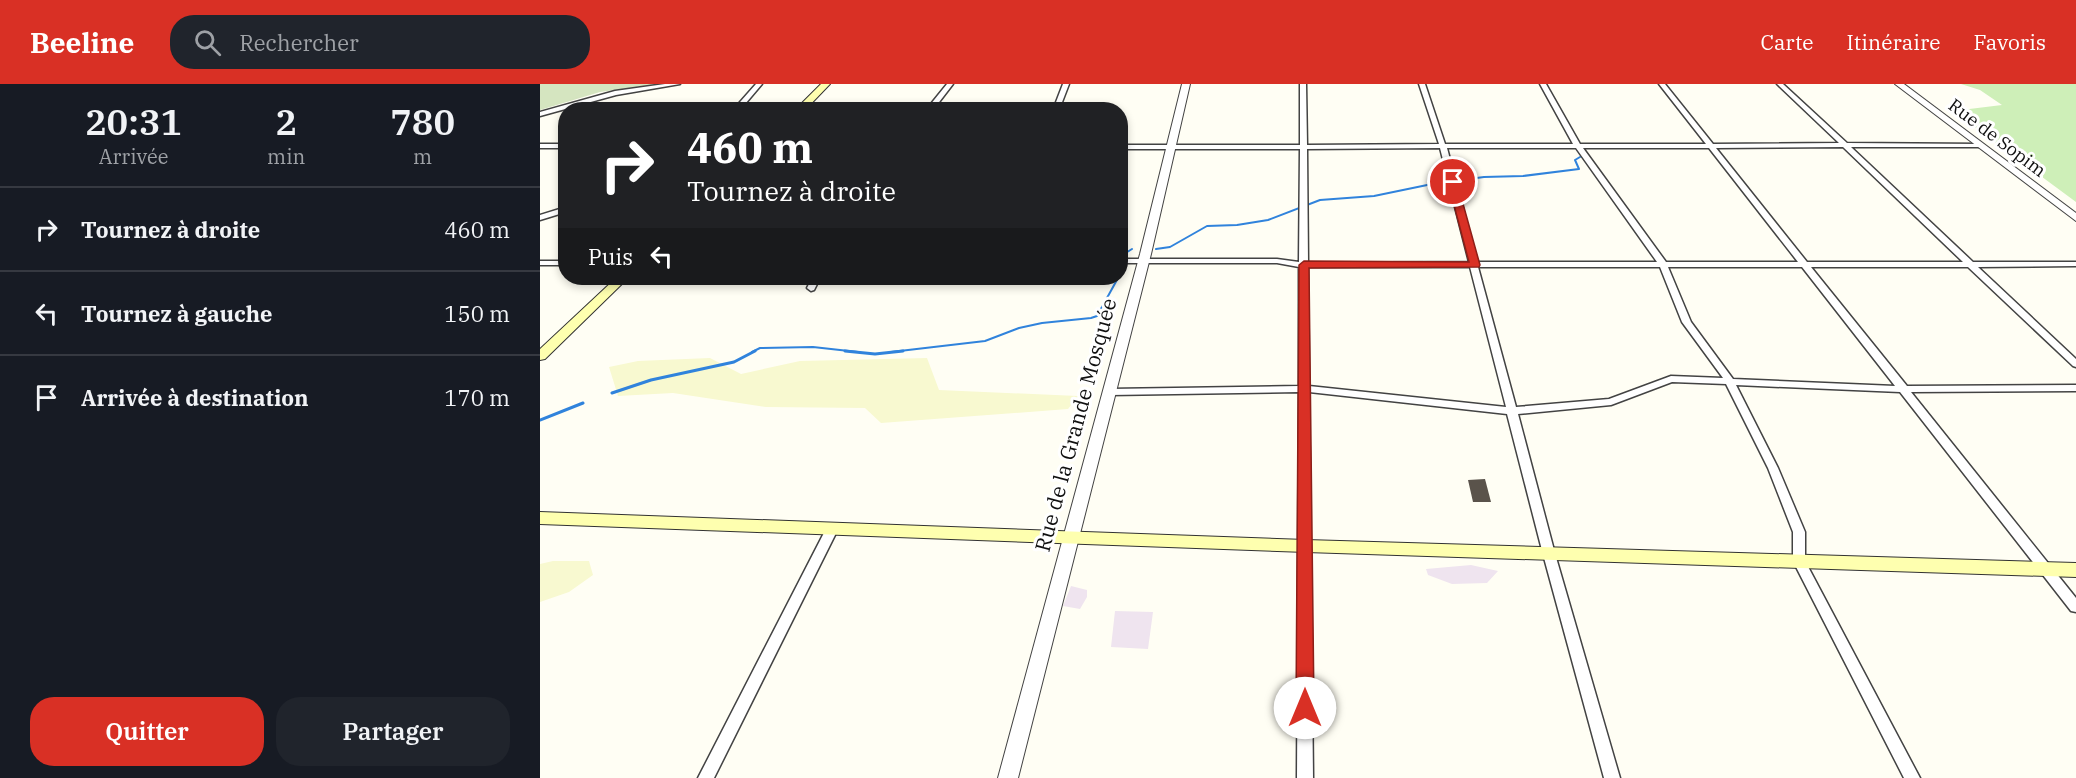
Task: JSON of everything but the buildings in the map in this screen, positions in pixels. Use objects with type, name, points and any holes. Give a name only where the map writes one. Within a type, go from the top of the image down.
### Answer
[{"type":"main road","points":[[807,102],[826,84]]},
{"type":"main road","points":[[540,356],[615,285]]},
{"type":"main road","points":[[540,518],[1069,538],[2076,570]]},
{"type":"street","points":[[583,102],[615,93],[677,84]]},
{"type":"street","points":[[743,102],[759,84]]},
{"type":"street","points":[[935,102],[950,84]]},
{"type":"street","points":[[1059,102],[1066,84]]},
{"type":"street","name":"Rue de la Grande Mosquée","points":[[1008,778],[1069,538],[1110,392],[1186,84]]},
{"type":"street","points":[[1304,84],[1305,778]]},
{"type":"street","points":[[1422,84],[1443,147],[1549,554],[1612,778]]},
{"type":"street","points":[[1543,84],[1578,146],[1663,264],[1687,322],[1729,380],[1773,468],[1799,532],[1799,561],[1912,778]]},
{"type":"street","points":[[1662,84],[2076,607]]},
{"type":"street","points":[[1780,84],[2076,364]]},
{"type":"street","name":"Rue de Sopim","points":[[1899,84],[2076,218]]},
{"type":"street","points":[[540,114],[558,109]]},
{"type":"street","points":[[540,146],[558,146]]},
{"type":"street","points":[[1128,147],[1979,146]]},
{"type":"street","points":[[540,219],[558,211]]},
{"type":"street","points":[[1128,261],[1277,261],[1304,265],[2076,264]]},
{"type":"street","points":[[540,263],[558,262]]},
{"type":"street","points":[[1110,392],[1305,389],[1512,411],[1611,402],[1671,379],[1901,388],[2076,388]]},
{"type":"street","points":[[706,778],[832,529]]},
{"type":"shaded area","points":[[1471,565],[1498,571],[1487,583],[1452,584],[1428,575],[1426,569]]},
{"type":"shaded area","points":[[1071,586],[1087,590],[1087,597],[1080,609],[1063,606]]},
{"type":"shaded area","points":[[1115,611],[1153,612],[1148,649],[1111,647]]},
{"type":"green space","points":[[540,84],[658,84],[600,92],[567,102],[558,102],[558,105],[540,110]]},
{"type":"green space","points":[[1961,84],[2076,84],[2076,202],[1953,111],[2002,105],[1980,90]]},
{"type":"green space","points":[[710,358],[741,374],[800,361],[927,358],[939,390],[1078,396],[1068,409],[881,423],[865,408],[766,407],[673,393],[618,396],[609,367],[638,361]]},
{"type":"green space","points":[[553,561],[589,561],[593,575],[569,592],[540,602],[540,564]]},
{"type":"waterway","points":[[1156,249],[1170,247],[1207,226],[1237,225],[1268,220],[1320,200],[1374,196],[1432,184],[1484,177],[1523,176],[1579,169],[1575,160],[1580,157]]},
{"type":"waterway","points":[[1128,252],[1132,249]]},
{"type":"waterway","points":[[891,352],[985,341],[1019,328],[1042,323],[1091,318],[1097,316],[1114,285]]},
{"type":"waterway","points":[[752,352],[760,348],[813,347],[858,352]]},
{"type":"waterway","points":[[612,393],[651,380],[734,362],[755,351]]},
{"type":"waterway","points":[[845,351],[875,354],[903,351]]},
{"type":"waterway","points":[[540,420],[583,403]]},
{"type":"route","points":[[1305,708],[1304,265],[1475,265],[1453,182]]}]
